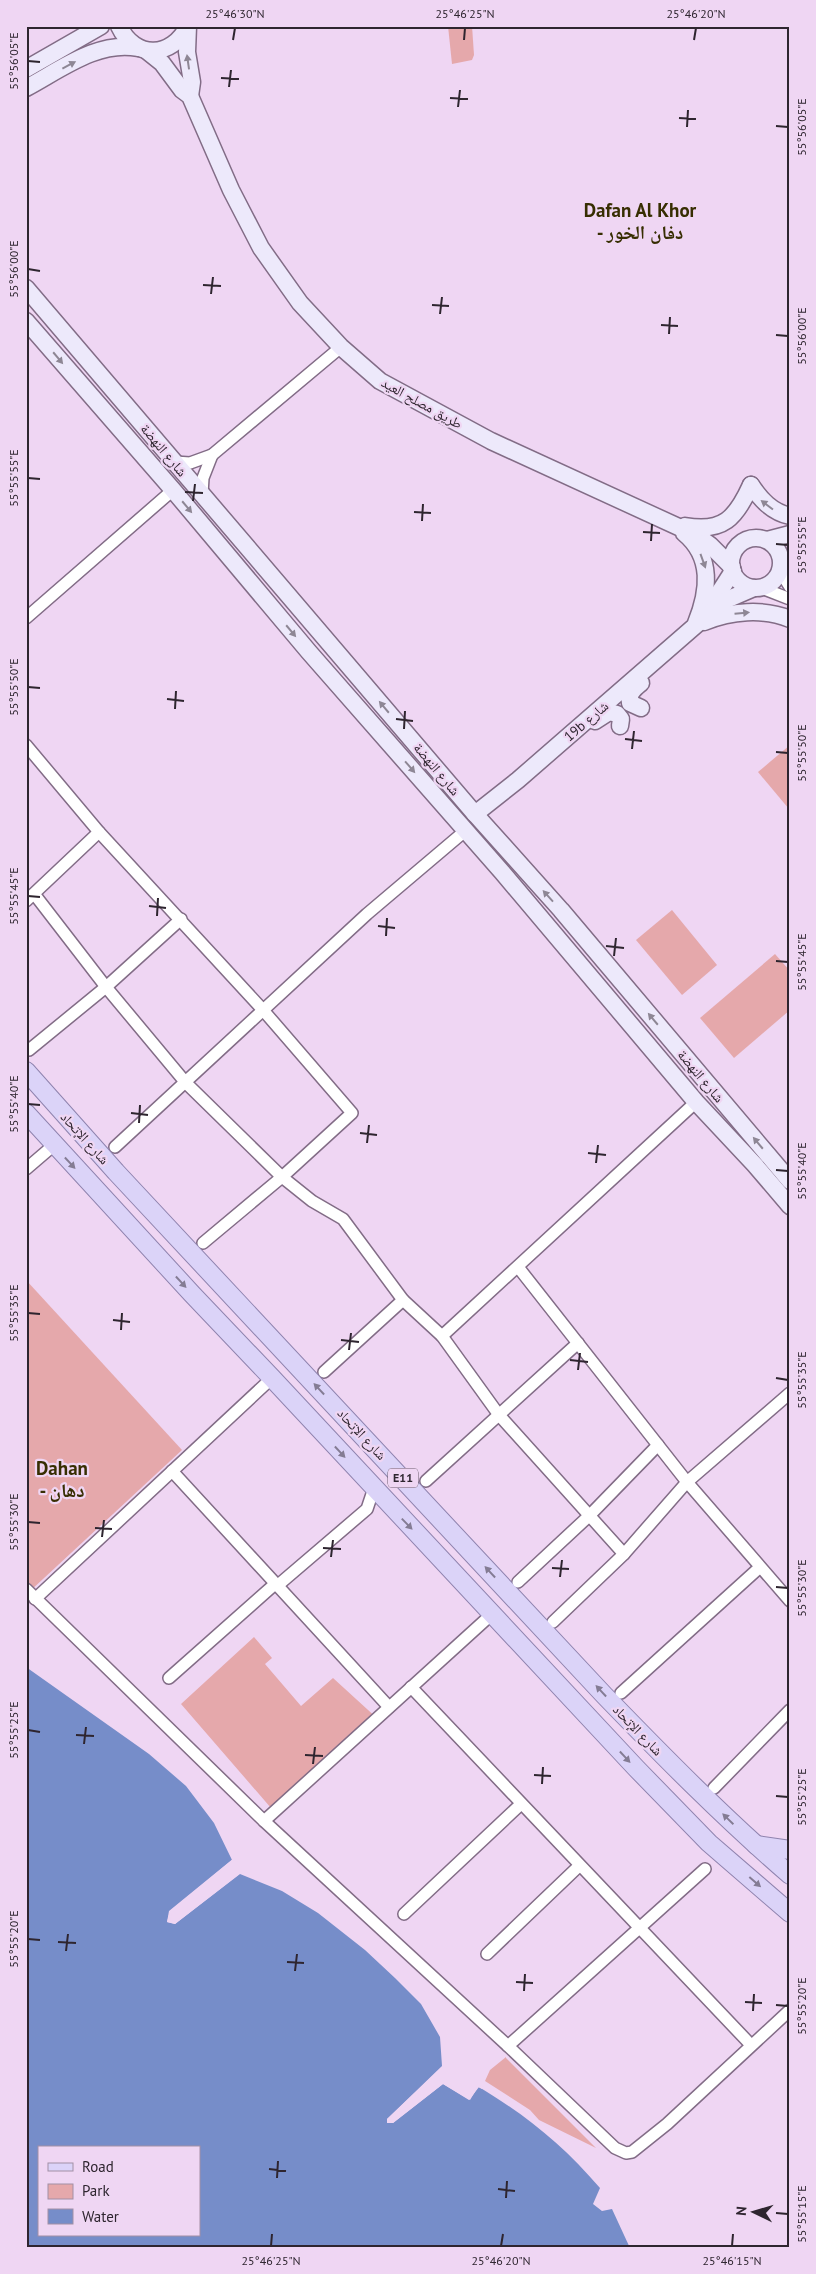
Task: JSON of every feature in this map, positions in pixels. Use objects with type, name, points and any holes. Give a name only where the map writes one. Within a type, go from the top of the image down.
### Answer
[{"type":"main road","points":[[26,69],[101,26]]},
{"type":"main road","name":"طريق مصلح العيد","points":[[119,26],[124,35],[162,63],[182,90],[190,96],[231,190],[261,248],[300,303],[341,347],[380,381],[491,441],[696,535],[710,545],[732,569]]},
{"type":"main road","points":[[26,88],[95,52],[122,45],[143,49],[168,48],[176,43],[188,26]]},
{"type":"main road","name":"طريق مصلح العيد","points":[[188,26],[187,52],[192,82],[190,96]]},
{"type":"main road","name":"شارع النهضة","points":[[26,288],[475,814],[561,910],[790,1181]]},
{"type":"main road","name":"شارع النهضة","points":[[26,320],[696,1102],[755,1165],[790,1206]]},
{"type":"main road","points":[[673,523],[706,528],[722,524],[734,516],[752,485],[760,499],[772,509],[790,516]]},
{"type":"main road","points":[[673,523],[696,546],[706,573],[707,589],[695,626]]},
{"type":"main road","points":[[767,540],[780,554],[783,565],[769,584],[756,588],[742,583],[732,569],[733,553],[743,541],[755,538],[767,540],[790,534]]},
{"type":"main road","name":"طريق مصلح العيد","points":[[696,535],[743,541]]},
{"type":"main road","name":"19b شارع","points":[[695,626],[732,569]]},
{"type":"main road","name":"19b شارع","points":[[475,814],[518,780],[724,601],[756,588]]},
{"type":"main road","points":[[695,626],[725,615],[740,612],[772,614],[790,619]]},
{"type":"main road","points":[[641,708],[630,703],[631,691],[668,659],[676,644]]},
{"type":"main road","points":[[309,652],[312,647],[318,645],[341,655]]},
{"type":"main road","points":[[518,780],[530,779],[603,715],[609,712],[616,714],[621,719],[620,726]]},
{"type":"main road","name":"شارع الإتحاد","points":[[26,1071],[116,1172],[662,1755],[790,1875]]},
{"type":"main road","name":"شارع الإتحاد","points":[[26,1113],[636,1768],[709,1842],[790,1913]]},
{"type":"main road","points":[[755,1165],[790,1198]]},
{"type":"main road","points":[[514,1578],[517,1601]]},
{"type":"main road","points":[[532,1655],[545,1660],[554,1660],[559,1654],[558,1644]]},
{"type":"main road","points":[[756,1845],[790,1850]]},
{"type":"street","points":[[174,462],[190,463],[212,455],[341,347]]},
{"type":"street","points":[[202,494],[203,478],[212,455]]},
{"type":"street","points":[[26,618],[173,490]]},
{"type":"street","points":[[783,565],[790,587]]},
{"type":"street","points":[[756,588],[790,599]]},
{"type":"street","points":[[27,748],[99,832],[263,1010],[352,1113],[282,1178],[203,1243]]},
{"type":"street","points":[[115,1148],[367,914],[465,831]]},
{"type":"street","points":[[99,832],[30,898],[186,1083],[282,1178],[312,1200],[343,1219],[403,1300],[442,1336],[499,1415],[624,1554]]},
{"type":"street","points":[[29,1050],[106,988],[181,919]]},
{"type":"street","points":[[442,1336],[696,1102]]},
{"type":"street","points":[[26,1170],[54,1145]]},
{"type":"street","points":[[518,1267],[687,1482],[759,1568],[790,1601]]},
{"type":"street","points":[[324,1372],[403,1300]]},
{"type":"street","points":[[426,1481],[578,1343]]},
{"type":"street","points":[[35,1599],[272,1378]]},
{"type":"street","points":[[553,1622],[624,1554],[687,1482],[790,1393]]},
{"type":"street","points":[[514,1578],[590,1515],[658,1445]]},
{"type":"street","points":[[172,1471],[389,1707]]},
{"type":"street","points":[[169,1678],[367,1509],[374,1488]]},
{"type":"street","points":[[621,1693],[759,1568]]},
{"type":"street","points":[[26,1589],[264,1821],[508,2046],[615,2148],[626,2153],[632,2152],[667,2124],[790,2010]]},
{"type":"street","points":[[264,1821],[492,1614]]},
{"type":"street","points":[[411,1687],[751,2045]]},
{"type":"street","points":[[714,1788],[790,1710]]},
{"type":"street","points":[[404,1914],[521,1804]]},
{"type":"street","points":[[487,1954],[579,1866]]},
{"type":"street","points":[[508,2046],[705,1869]]},
{"type":"green space","points":[[448,26],[472,26],[474,55],[472,60],[452,64]]},
{"type":"green space","points":[[790,745],[790,809],[789,809],[758,772]]},
{"type":"green space","points":[[672,910],[717,965],[682,995],[636,940]]},
{"type":"green space","points":[[775,954],[790,971],[790,1010],[734,1058],[700,1018]]},
{"type":"green space","points":[[26,1280],[182,1450],[29,1592],[26,1589]]},
{"type":"green space","points":[[254,1637],[272,1658],[265,1664],[301,1706],[333,1678],[379,1720],[271,1808],[181,1704]]},
{"type":"green space","points":[[506,2057],[596,2148],[539,2120],[530,2110],[485,2081],[490,2070]]},
{"type":"water","points":[[26,1667],[149,1754],[186,1786],[214,1823],[232,1860],[170,1911],[167,1922],[175,1924],[240,1874],[282,1891],[318,1913],[365,1950],[421,2004],[440,2037],[442,2066],[387,2119],[387,2123],[393,2123],[443,2084],[469,2100],[479,2087],[529,2120],[572,2158],[600,2188],[593,2204],[602,2211],[612,2209],[630,2248],[26,2248]]},
{"type":"pier","points":[[234,1858],[233,1861],[172,1913],[170,1920],[175,1922],[238,1872],[242,1872],[175,1924],[167,1922],[169,1911]]},
{"type":"pier","points":[[444,2065],[390,2120],[442,2082],[469,2097],[478,2085],[483,2087],[482,2089],[478,2087],[470,2100],[443,2084],[393,2123],[387,2123],[387,2119]]},
{"type":"district","name":"Dafan Al Khor - دفان الخور","points":[[640,221]]},
{"type":"district","name":"Dahan - دهان","points":[[62,1479]]}]
